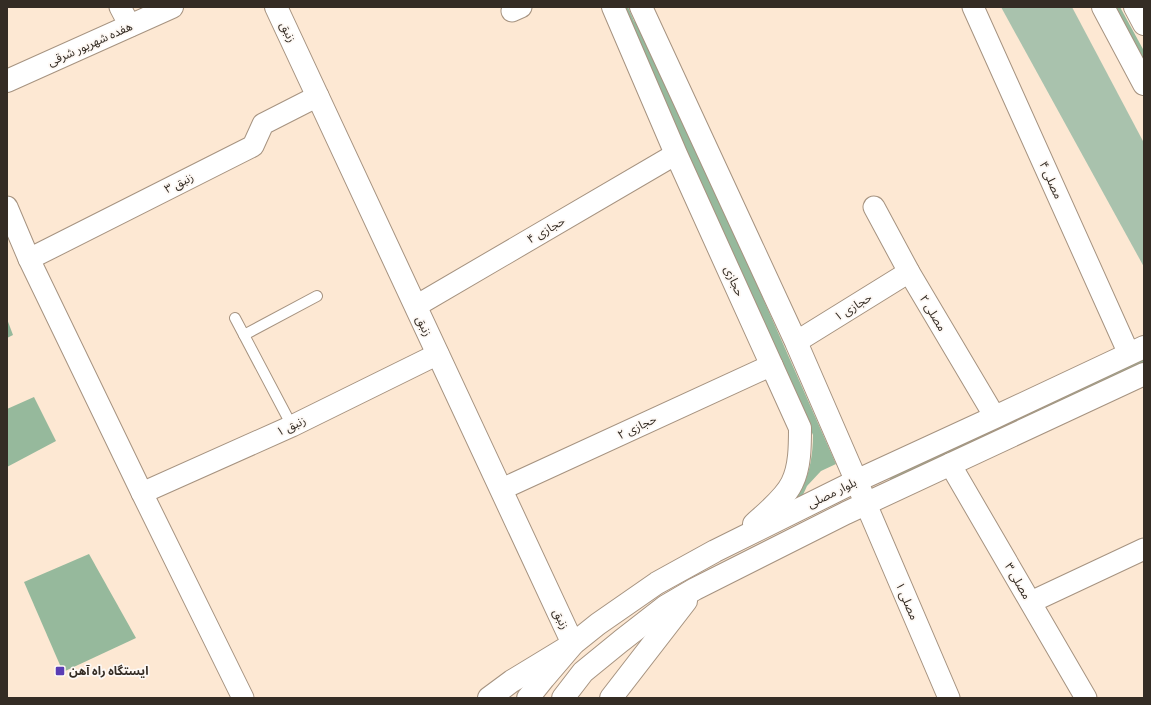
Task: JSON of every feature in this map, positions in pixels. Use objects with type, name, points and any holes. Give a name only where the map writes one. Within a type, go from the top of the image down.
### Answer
[{"type":"main road","name":"هفده شهریور شرقی","points":[[7,81],[125,17],[172,7]]},
{"type":"main road","name":"زنبق","points":[[276,7],[573,644]]},
{"type":"main road","name":"حجازی","points":[[613,7],[676,154],[800,428],[800,449],[797,469],[792,484],[778,503],[735,542]]},
{"type":"main road","points":[[641,7],[796,342],[866,504]]},
{"type":"main road","points":[[1103,7],[1144,84]]},
{"type":"main road","points":[[1135,7],[1144,24]]},
{"type":"main road","name":"بلوار مصلی","points":[[528,698],[573,644],[598,624],[657,582],[715,551],[856,481],[1137,350]]},
{"type":"main road","name":"بلوار مصلی","points":[[563,698],[583,672],[666,606],[695,589],[866,504],[1144,374]]},
{"type":"main road","points":[[611,698],[695,589]]},
{"type":"main road","points":[[489,698],[512,681],[573,644]]},
{"type":"street","name":"مصلی ۴","points":[[973,7],[1137,350]]},
{"type":"street","name":"زنبق ۳","points":[[29,259],[253,146],[263,124],[318,96]]},
{"type":"street","name":"حجازی ۴","points":[[416,306],[676,154]]},
{"type":"street","points":[[7,207],[29,259],[243,698]]},
{"type":"street","name":"مصلی ۲","points":[[874,207],[909,272],[995,417]]},
{"type":"street","name":"حجازی ۱","points":[[796,342],[909,272]]},
{"type":"street","name":"زنبق ۱","points":[[142,493],[292,426],[438,354]]},
{"type":"street","name":"حجازی ۲","points":[[502,490],[772,365]]},
{"type":"street","name":"مصلی ۳","points":[[950,464],[1086,698]]},
{"type":"street","name":"مصلی ۱","points":[[866,504],[949,698]]},
{"type":"street","points":[[1031,602],[1144,549]]},
{"type":"lane","points":[[244,335],[317,296]]},
{"type":"lane","points":[[235,318],[292,426]]},
{"type":"green space","points":[[622,7],[628,7],[634,21],[644,28],[836,464],[821,471],[807,486],[802,497],[792,503],[800,492],[807,477],[812,456],[813,435]]},
{"type":"green space","points":[[1001,7],[1072,7],[1144,143],[1144,267]]},
{"type":"green space","points":[[1108,7],[1120,7],[1144,51],[1144,74]]},
{"type":"green space","points":[[7,319],[13,335],[7,338]]},
{"type":"green space","points":[[1144,358],[1144,365],[892,483],[889,476]]},
{"type":"green space","points":[[34,397],[56,441],[7,467],[7,409]]},
{"type":"green space","points":[[89,554],[136,638],[63,672],[24,582]]},
{"type":"place","name":"ایستگاه راه آهن","points":[[60,671]]}]
